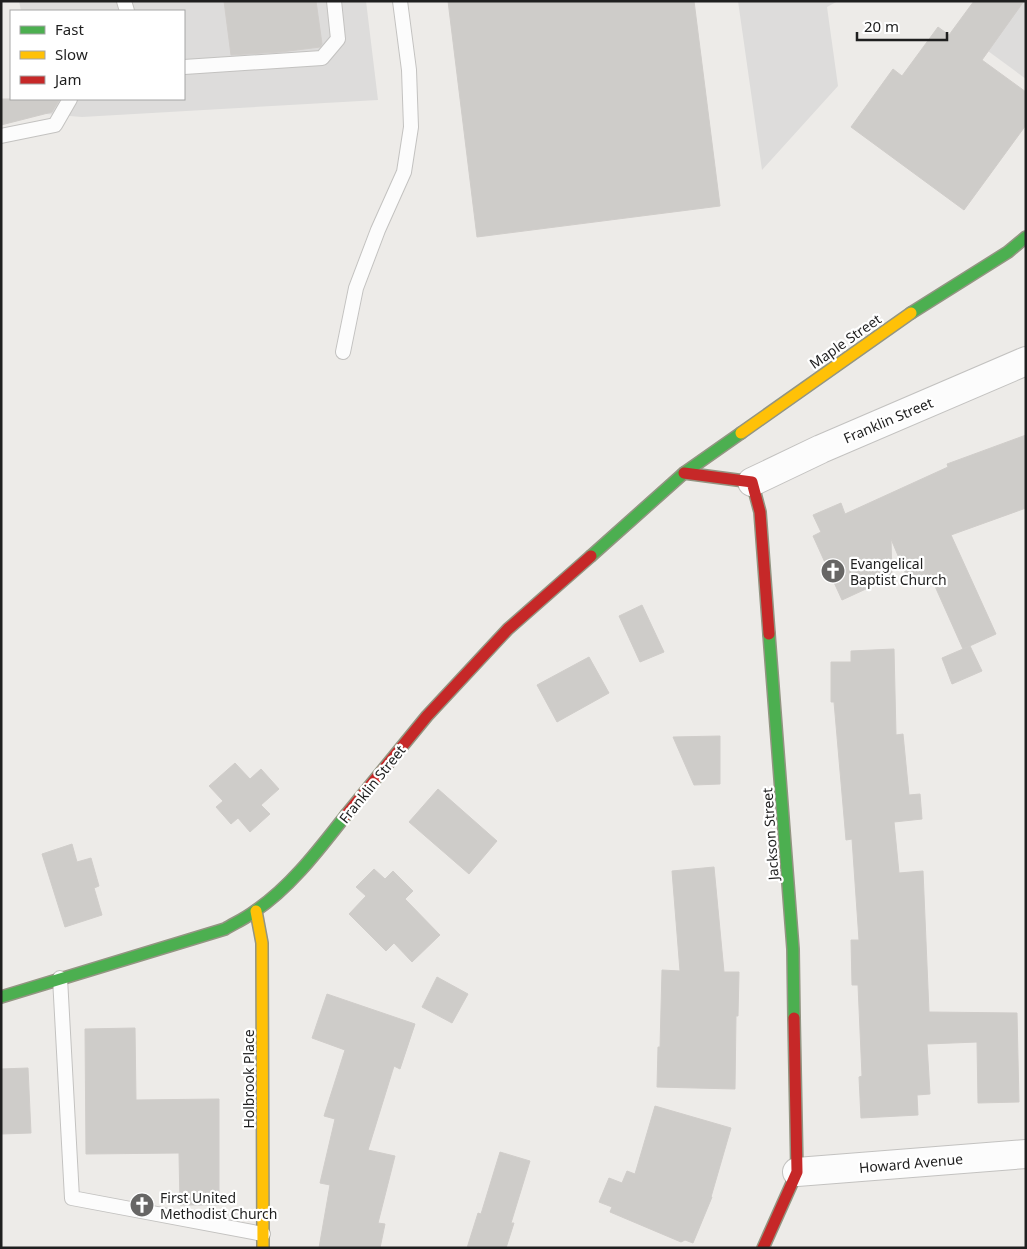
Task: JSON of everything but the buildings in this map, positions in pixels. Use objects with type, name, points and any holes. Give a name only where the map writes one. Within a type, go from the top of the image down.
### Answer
[{"type":"main road","name":"Maple Street","points":[[684,473],[925,303],[1008,252],[1026,237]]},
{"type":"main road","points":[[684,473],[752,482]]},
{"type":"main road","name":"Franklin Street","points":[[1,997],[225,929],[256,911],[311,859],[427,716],[508,629],[684,473]]},
{"type":"main road","name":"Jackson Street","points":[[752,482],[760,512],[794,949],[797,1172],[763,1248]]},
{"type":"main road","name":"Holbrook Place","points":[[256,911],[262,944],[263,1241]]},
{"type":"street","name":"Franklin Street","points":[[752,482],[820,449],[1026,361]]},
{"type":"street","name":"Howard Avenue","points":[[797,1172],[1026,1154]]},
{"type":"lane","points":[[185,67],[322,58],[338,39],[334,1]]},
{"type":"lane","points":[[343,352],[356,288],[378,230],[404,172],[411,127],[409,70],[400,1]]},
{"type":"lane","points":[[1,136],[55,125],[69,100]]},
{"type":"lane","points":[[60,978],[72,1198],[263,1241]]},
{"type":"shaded area","points":[[19,1],[366,1],[378,100],[82,117],[46,114],[42,100],[185,100],[185,10],[21,10]]},
{"type":"shaded area","points":[[738,1],[838,1],[827,7],[838,86],[762,170]]},
{"type":"shaded area","points":[[1023,1],[1026,1],[1026,79],[988,51]]},
{"type":"traffic: fast","points":[[911,313],[1008,252],[1026,237]]},
{"type":"traffic: fast","points":[[591,556],[684,473],[741,433]]},
{"type":"traffic: fast","points":[[769,634],[793,949],[794,1018]]},
{"type":"traffic: fast","points":[[1,997],[225,929],[252,914],[281,891],[326,841],[346,815]]},
{"type":"traffic: slow","points":[[741,433],[911,313]]},
{"type":"traffic: slow","points":[[256,911],[262,943],[263,1248]]},
{"type":"traffic: jam","points":[[684,473],[752,482],[760,512],[769,634]]},
{"type":"traffic: jam","points":[[346,815],[427,716],[508,629],[591,556]]},
{"type":"traffic: jam","points":[[763,1248],[797,1172],[794,1018]]},
{"type":"place","name":"Evangelical Baptist Church","points":[[833,571]]},
{"type":"place","name":"First United Methodist Church","points":[[142,1205]]}]
